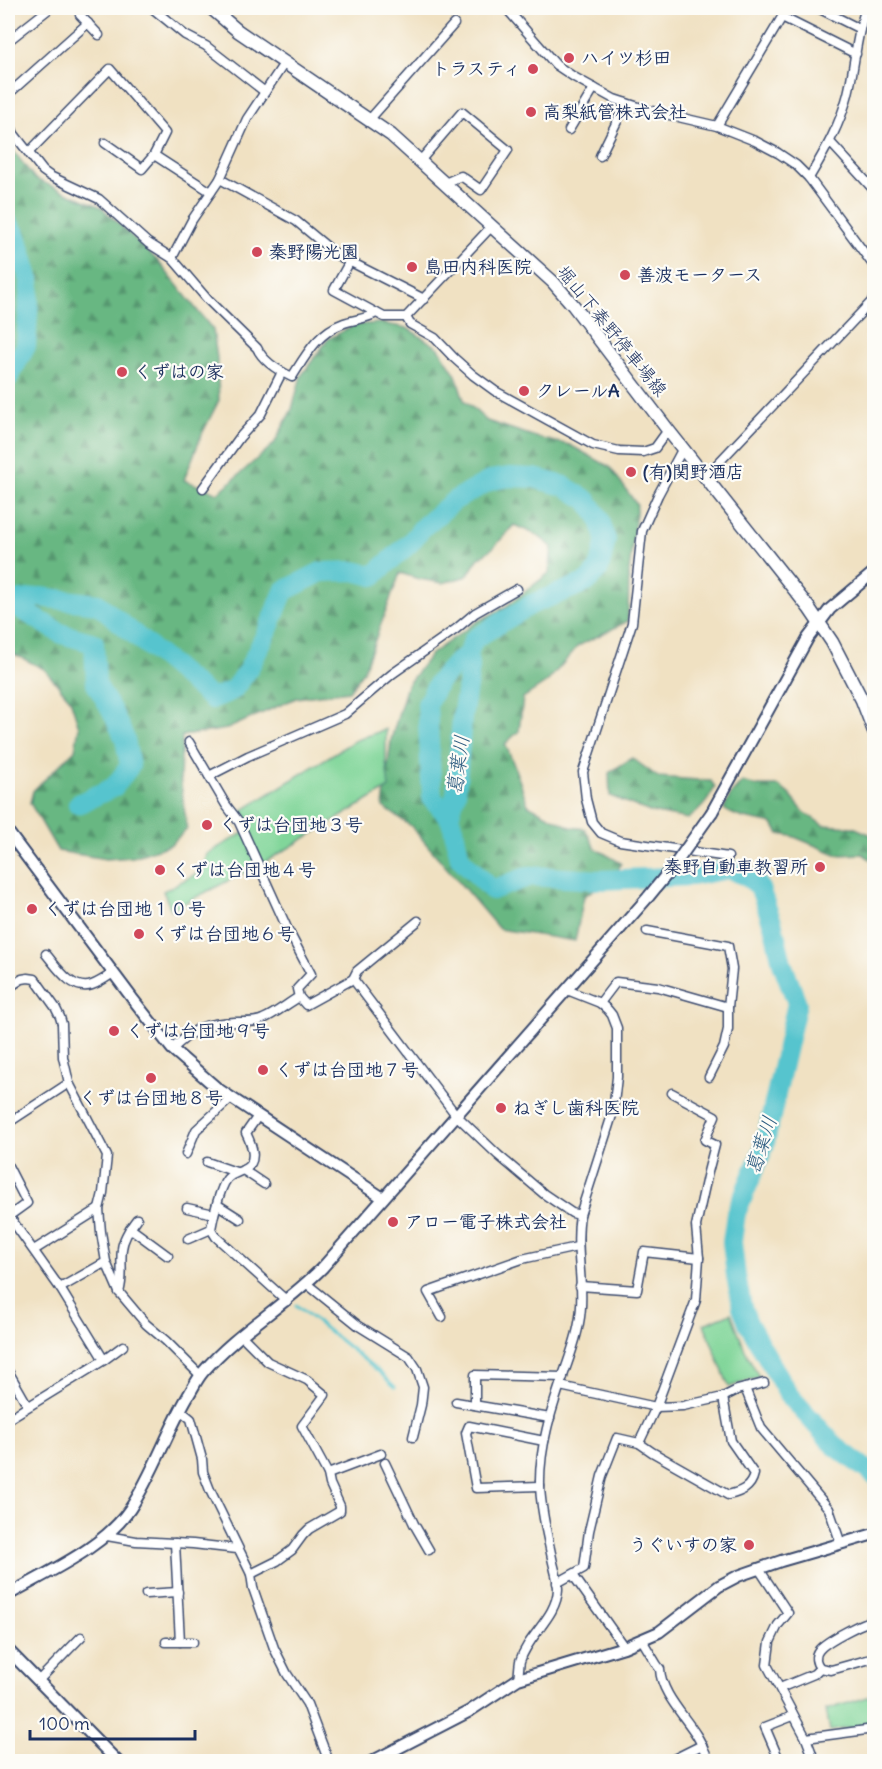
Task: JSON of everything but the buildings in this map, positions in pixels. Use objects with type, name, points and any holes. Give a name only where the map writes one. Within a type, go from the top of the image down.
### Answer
[{"type":"main road","name":"堀山下秦野停車場線","points":[[211,8],[238,31],[391,135],[553,282],[809,608],[832,642],[862,700],[874,731]]},
{"type":"street","points":[[8,41],[50,8]]},
{"type":"street","points":[[152,8],[185,35],[206,46],[265,92]]},
{"type":"street","points":[[506,8],[556,64],[574,77],[614,99],[648,110],[717,126],[778,153],[796,165],[809,178],[874,266]]},
{"type":"street","points":[[818,8],[860,28]]},
{"type":"street","points":[[809,178],[830,142],[840,119],[848,93],[866,8]]},
{"type":"street","points":[[80,15],[99,35]]},
{"type":"street","points":[[717,126],[782,17],[856,54]]},
{"type":"street","points":[[8,91],[13,90],[88,23]]},
{"type":"street","points":[[370,119],[454,24]]},
{"type":"street","points":[[172,258],[192,220],[220,179],[247,119],[285,62]]},
{"type":"street","points":[[29,152],[110,69],[165,133],[154,155],[142,169],[105,143]]},
{"type":"street","points":[[569,130],[594,88]]},
{"type":"street","points":[[600,156],[626,103]]},
{"type":"street","points":[[420,161],[462,112],[508,150],[481,190],[461,176],[445,183]]},
{"type":"street","points":[[8,119],[14,134],[43,171],[99,199],[148,243],[172,258],[208,300],[256,348],[260,356],[282,372],[292,377],[310,348],[322,335],[337,325],[354,319],[370,317],[376,313]]},
{"type":"street","points":[[830,142],[874,190]]},
{"type":"street","points":[[154,155],[211,192]]},
{"type":"street","points":[[220,179],[296,221],[337,255],[424,299]]},
{"type":"street","points":[[350,261],[334,290],[384,317],[406,317],[492,226]]},
{"type":"street","points":[[705,477],[874,299]]},
{"type":"street","points":[[406,317],[410,324],[435,338],[460,364],[495,391],[593,445],[619,452],[643,452],[655,448],[668,430]]},
{"type":"street","points":[[203,488],[240,437],[261,414],[282,372]]},
{"type":"street","points":[[683,448],[642,531],[632,623],[583,772],[586,799],[592,822],[602,833],[620,841],[728,857]]},
{"type":"street","points":[[8,1595],[93,1546],[107,1536],[129,1511],[200,1375],[221,1352],[307,1284],[676,864],[712,812],[808,638],[830,609],[874,572]]},
{"type":"street","points":[[209,776],[248,756],[345,714],[392,674],[475,613],[517,589]]},
{"type":"street","points":[[189,742],[243,830],[287,928],[311,974],[297,988],[299,997],[306,1005],[353,979],[357,971],[418,921]]},
{"type":"street","points":[[8,832],[113,973],[172,1048],[191,1067],[231,1098],[382,1198]]},
{"type":"street","points":[[647,930],[728,946],[732,969],[728,1029],[724,1047],[709,1077]]},
{"type":"street","points":[[46,954],[63,975],[77,985],[90,986],[113,973]]},
{"type":"street","points":[[8,988],[21,979],[35,980],[55,1007],[62,1024],[63,1057],[69,1083],[106,1156],[103,1193],[99,1209],[106,1262],[119,1292],[146,1324],[200,1375]]},
{"type":"street","points":[[353,979],[456,1115],[544,1194],[580,1215]]},
{"type":"street","points":[[600,1003],[616,982],[658,987],[728,1007]]},
{"type":"street","points":[[518,1679],[520,1661],[552,1610],[556,1599],[557,1583],[544,1521],[540,1486],[544,1441],[579,1321],[580,1286],[577,1247],[580,1215],[613,1112],[616,1077],[616,1028],[612,1015],[600,1003],[567,990]]},
{"type":"street","points":[[172,1048],[195,1030],[223,1023],[263,1020],[299,997]]},
{"type":"street","points":[[8,1123],[69,1083]]},
{"type":"street","points":[[639,1443],[656,1407],[696,1300],[699,1258],[696,1226],[715,1145],[705,1140],[715,1116],[672,1093]]},
{"type":"street","points":[[186,1154],[196,1130],[231,1098]]},
{"type":"street","points":[[258,1116],[246,1133],[254,1155],[247,1167],[226,1180],[211,1229],[216,1237],[286,1301]]},
{"type":"street","points":[[207,1162],[239,1171],[264,1184]]},
{"type":"street","points":[[8,1166],[27,1203],[9,1216],[60,1288],[104,1360]]},
{"type":"street","points":[[218,1205],[240,1219]]},
{"type":"street","points":[[187,1208],[214,1214]]},
{"type":"street","points":[[34,1250],[99,1209]]},
{"type":"street","points":[[119,1292],[122,1282],[122,1248],[130,1228],[137,1219]]},
{"type":"street","points":[[130,1228],[168,1256]]},
{"type":"street","points":[[188,1239],[211,1229]]},
{"type":"street","points":[[442,1317],[428,1292],[522,1259],[577,1247]]},
{"type":"street","points":[[153,1257],[159,1249]]},
{"type":"street","points":[[580,1286],[637,1290],[644,1252],[699,1258]]},
{"type":"street","points":[[60,1288],[106,1262]]},
{"type":"street","points":[[307,1284],[359,1326],[410,1357],[423,1387],[413,1437]]},
{"type":"street","points":[[241,1335],[268,1362],[307,1380],[326,1395],[302,1426],[328,1474],[340,1506],[340,1511],[309,1529],[292,1550],[251,1574]]},
{"type":"street","points":[[8,1419],[123,1346]]},
{"type":"street","points":[[8,1371],[28,1406]]},
{"type":"street","points":[[475,1404],[476,1375],[561,1382],[656,1407],[683,1406],[723,1397],[737,1390],[764,1383]]},
{"type":"street","points":[[745,1388],[761,1428],[829,1509],[841,1544]]},
{"type":"street","points":[[557,1583],[584,1568],[589,1531],[602,1476],[617,1438],[639,1443],[728,1495],[748,1487],[754,1474],[731,1441],[723,1397]]},
{"type":"street","points":[[456,1402],[550,1418]]},
{"type":"street","points":[[180,1410],[191,1419],[202,1459],[203,1472],[210,1490],[237,1550],[251,1574],[253,1588],[274,1648],[287,1674],[307,1704],[329,1761]]},
{"type":"street","points":[[540,1486],[476,1488],[466,1433],[469,1426],[544,1441]]},
{"type":"street","points":[[328,1474],[381,1454]]},
{"type":"street","points":[[385,1463],[429,1550]]},
{"type":"street","points":[[371,1761],[468,1713],[518,1679],[624,1647],[658,1632],[719,1586],[738,1576],[874,1534]]},
{"type":"street","points":[[107,1536],[136,1541],[237,1550]]},
{"type":"street","points":[[175,1543],[180,1642]]},
{"type":"street","points":[[759,1569],[788,1613],[778,1625],[770,1642],[767,1665],[806,1738],[815,1761]]},
{"type":"street","points":[[573,1575],[624,1647]]},
{"type":"street","points":[[146,1594],[178,1592]]},
{"type":"street","points":[[874,1620],[861,1623],[819,1649],[816,1657],[820,1668],[831,1670],[874,1658]]},
{"type":"street","points":[[38,1681],[81,1636]]},
{"type":"street","points":[[642,1640],[660,1668],[660,1678],[669,1695],[710,1761]]},
{"type":"street","points":[[166,1642],[193,1642]]},
{"type":"street","points":[[8,1650],[118,1761]]},
{"type":"street","points":[[780,1688],[814,1674],[820,1668]]},
{"type":"street","points":[[780,1761],[765,1727],[793,1716]]},
{"type":"street","points":[[806,1738],[874,1729]]},
{"type":"street","points":[[668,1761],[702,1745]]},
{"type":"green space","points":[[8,144],[35,179],[101,207],[157,260],[213,330],[219,400],[202,434],[184,480],[218,493],[274,444],[292,409],[301,376],[328,339],[354,325],[381,323],[407,328],[439,348],[456,375],[464,400],[487,421],[542,439],[570,445],[610,467],[637,505],[629,572],[628,621],[578,646],[547,682],[523,698],[519,731],[505,744],[528,805],[570,827],[585,829],[595,848],[621,863],[616,875],[584,896],[575,941],[499,929],[411,826],[383,807],[391,740],[407,685],[431,654],[478,621],[504,608],[549,573],[552,547],[537,535],[514,525],[494,547],[478,559],[467,576],[443,583],[400,573],[364,670],[349,691],[296,698],[227,729],[182,736],[180,777],[187,829],[170,845],[133,857],[106,859],[58,851],[30,803],[33,791],[75,750],[79,727],[70,699],[44,669],[8,651]]},
{"type":"green space","points":[[386,729],[389,788],[265,862],[171,910],[163,891],[202,871],[207,854],[250,829],[243,810],[354,741]]},
{"type":"green space","points":[[632,758],[658,777],[711,781],[715,787],[704,805],[688,819],[650,812],[610,796],[609,773]]},
{"type":"green space","points":[[742,782],[757,786],[779,786],[804,812],[823,825],[853,827],[874,836],[874,862],[863,854],[838,855],[792,836],[779,834],[773,824],[741,817],[724,809],[731,794]]},
{"type":"green space","points":[[731,1313],[745,1350],[759,1377],[729,1387],[704,1324]]},
{"type":"green space","points":[[874,1695],[874,1724],[830,1731],[826,1710]]},
{"type":"waterway","name":"葛葉川","points":[[8,223],[17,236],[30,281],[26,346],[8,378]]},
{"type":"waterway","name":"葛葉川","points":[[8,601],[40,597],[98,604],[212,699],[233,690],[248,670],[284,591],[321,572],[354,571],[373,576],[410,543],[423,527],[455,500],[491,480],[510,477],[534,478],[564,486],[587,500],[599,517],[606,540],[599,569],[587,582],[532,604],[474,639],[467,655],[470,667],[462,718],[456,793],[449,817],[460,858],[492,890],[530,876],[600,880],[692,876],[729,869],[746,876],[759,886],[773,925],[782,963],[797,1003],[764,1147],[736,1213],[732,1242],[742,1307],[748,1323],[788,1394],[835,1446],[874,1475]]},
{"type":"waterway","points":[[9,602],[62,634],[94,643],[96,684],[125,739],[130,766],[114,787],[78,804]]},
{"type":"waterway","points":[[449,817],[432,798],[427,704],[438,683],[456,663],[467,655]]},
{"type":"waterway","points":[[296,1305],[395,1387]]},
{"type":"place","name":"ハイツ杉田","points":[[569,58]]},
{"type":"place","name":"トラスティ","points":[[533,69]]},
{"type":"place","name":"高梨紙管株式会社","points":[[531,112]]},
{"type":"place","name":"秦野陽光園","points":[[257,252]]},
{"type":"place","name":"島田内科医院","points":[[412,267]]},
{"type":"place","name":"善波モータース","points":[[625,275]]},
{"type":"place","name":"くずはの家","points":[[122,372]]},
{"type":"place","name":"クレールA","points":[[524,391]]},
{"type":"place","name":"(有)関野酒店","points":[[631,472]]},
{"type":"place","name":"くずは台団地３号","points":[[207,825]]},
{"type":"place","name":"秦野自動車教習所","points":[[820,867]]},
{"type":"place","name":"くずは台団地４号","points":[[160,870]]},
{"type":"place","name":"くずは台団地１０号","points":[[32,909]]},
{"type":"place","name":"くずは台団地６号","points":[[139,934]]},
{"type":"place","name":"くずは台団地９号","points":[[114,1031]]},
{"type":"place","name":"くずは台団地７号","points":[[263,1070]]},
{"type":"place","name":"くずは台団地８号","points":[[151,1078]]},
{"type":"place","name":"ねぎし歯科医院","points":[[501,1108]]},
{"type":"place","name":"アロー電子株式会社","points":[[393,1222]]},
{"type":"place","name":"うぐいすの家","points":[[749,1545]]}]
